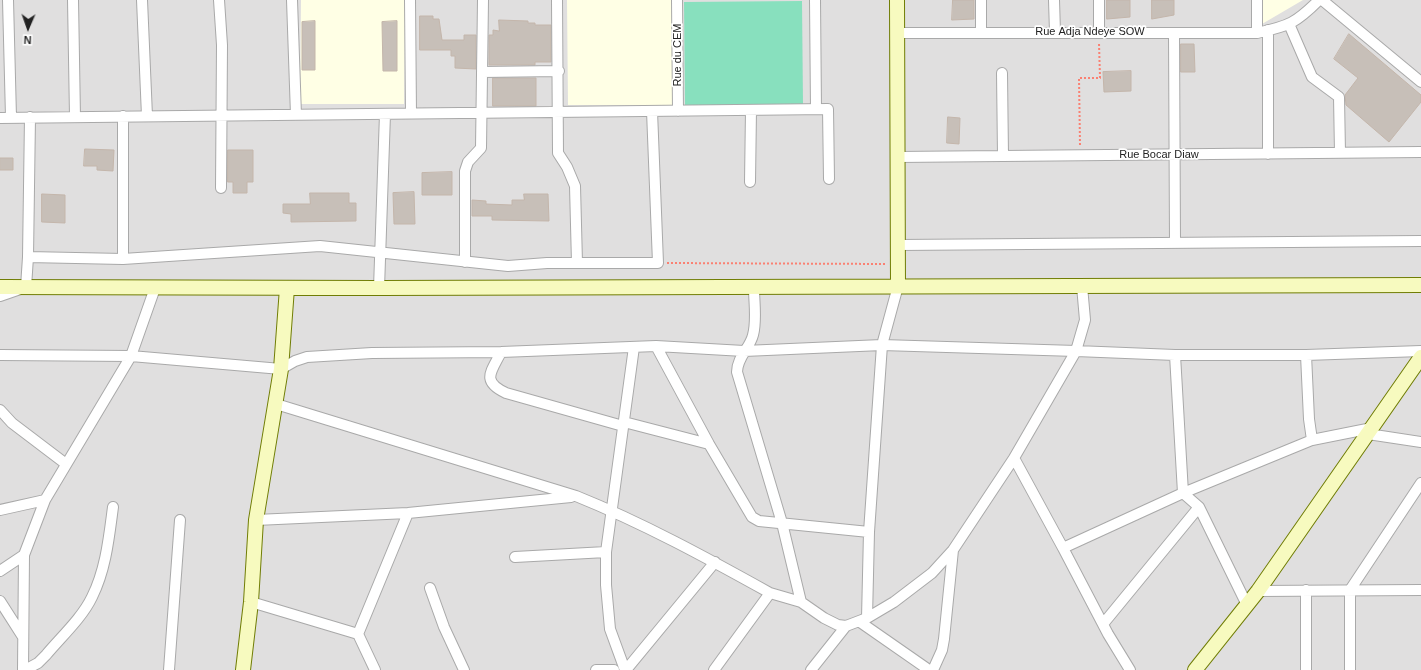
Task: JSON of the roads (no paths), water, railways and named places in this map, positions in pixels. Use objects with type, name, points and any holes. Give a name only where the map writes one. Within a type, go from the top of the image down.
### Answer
[{"type":"street","points":[[8,0],[11,117]]},
{"type":"street","points":[[73,0],[75,117]]},
{"type":"street","points":[[142,0],[147,116]]},
{"type":"street","points":[[219,0],[222,45],[221,188]]},
{"type":"street","points":[[292,0],[296,115]]},
{"type":"street","points":[[410,0],[411,114]]},
{"type":"street","points":[[465,262],[465,171],[468,162],[481,148],[483,0]]},
{"type":"street","points":[[557,0],[559,112],[558,153],[567,167],[575,186],[577,263]]},
{"type":"street","name":"Rue du CEM","points":[[678,0],[678,111]]},
{"type":"street","points":[[814,0],[816,110]]},
{"type":"street","points":[[863,620],[882,346],[898,286],[897,0]]},
{"type":"street","points":[[981,0],[981,32]]},
{"type":"street","points":[[1054,0],[1054,32]]},
{"type":"street","points":[[1099,0],[1099,32]]},
{"type":"street","points":[[1257,0],[1257,32]]},
{"type":"street","points":[[1321,0],[1420,80]]},
{"type":"street","name":"Rue Adja Ndeye SOW","points":[[897,33],[1257,32],[1286,26],[1302,18],[1321,0]]},
{"type":"street","points":[[1286,26],[1312,77],[1339,97],[1340,153]]},
{"type":"street","points":[[1268,30],[1268,154]]},
{"type":"street","points":[[1174,32],[1175,243]]},
{"type":"street","points":[[482,72],[558,72]]},
{"type":"street","points":[[1002,73],[1003,156]]},
{"type":"street","points":[[0,118],[828,109],[830,179]]},
{"type":"street","points":[[750,182],[751,110]]},
{"type":"street","points":[[28,257],[123,258],[320,246],[508,266],[577,263],[658,264],[652,111]]},
{"type":"street","points":[[379,288],[385,114]]},
{"type":"street","points":[[123,116],[123,258]]},
{"type":"street","points":[[26,287],[28,257],[30,117]]},
{"type":"street","name":"Rue Bocar Diaw","points":[[898,157],[1421,152]]},
{"type":"street","points":[[898,245],[1421,241]]},
{"type":"street","points":[[0,287],[754,288],[898,286],[1414,285],[1421,295]]},
{"type":"street","points":[[276,404],[576,496],[611,510],[715,562],[770,593],[801,602],[824,618],[838,625],[846,626],[863,620],[894,602],[932,573],[953,550],[1014,458],[1076,351],[1085,320],[1082,286]]},
{"type":"street","points":[[0,296],[26,287]]},
{"type":"street","points":[[114,507],[107,551],[100,578],[92,598],[46,655],[38,663],[24,670],[24,555],[45,500],[131,356],[155,288]]},
{"type":"street","points":[[243,670],[251,602],[256,520],[282,369],[288,288]]},
{"type":"street","points":[[754,288],[754,328],[750,344],[744,351],[738,366],[738,372],[782,523],[801,602]]},
{"type":"street","points":[[656,346],[709,444],[752,517],[759,521],[869,532]]},
{"type":"street","points":[[0,355],[131,356],[282,369],[295,361],[307,357],[332,355],[501,352],[656,346],[744,351],[882,346],[1076,351],[1175,356],[1306,355],[1421,351]]},
{"type":"street","points":[[634,347],[606,552],[606,585],[610,629],[626,670],[715,562]]},
{"type":"street","points":[[501,352],[490,375],[491,383],[496,388],[506,393],[623,424],[709,444]]},
{"type":"street","points":[[1306,355],[1309,419],[1312,440]]},
{"type":"street","points":[[1175,356],[1183,493],[1199,507],[1247,605]]},
{"type":"street","points":[[1195,670],[1258,591],[1421,357]]},
{"type":"street","points":[[0,410],[12,423],[66,464]]},
{"type":"street","points":[[1063,548],[1183,493],[1312,440],[1370,431],[1421,442]]},
{"type":"street","points":[[1014,458],[1103,624],[1130,670]]},
{"type":"street","points":[[1350,670],[1350,590],[1421,483]]},
{"type":"street","points":[[256,520],[408,513],[576,496]]},
{"type":"street","points":[[0,510],[45,500]]},
{"type":"street","points":[[1103,624],[1199,507]]},
{"type":"street","points":[[375,670],[358,634],[408,513]]},
{"type":"street","points":[[169,670],[180,520]]},
{"type":"street","points":[[933,670],[944,639],[953,550]]},
{"type":"street","points":[[515,557],[606,552]]},
{"type":"street","points":[[0,571],[24,555]]},
{"type":"street","points":[[430,588],[444,627],[464,670]]},
{"type":"street","points":[[1306,590],[1306,670]]},
{"type":"street","points":[[1258,591],[1421,590]]},
{"type":"street","points":[[714,670],[770,593]]},
{"type":"street","points":[[0,600],[23,637]]},
{"type":"street","points":[[251,602],[358,634]]},
{"type":"street","points":[[863,620],[929,670]]},
{"type":"street","points":[[811,670],[846,626]]},
{"type":"street","points":[[596,670],[614,670]]}]
